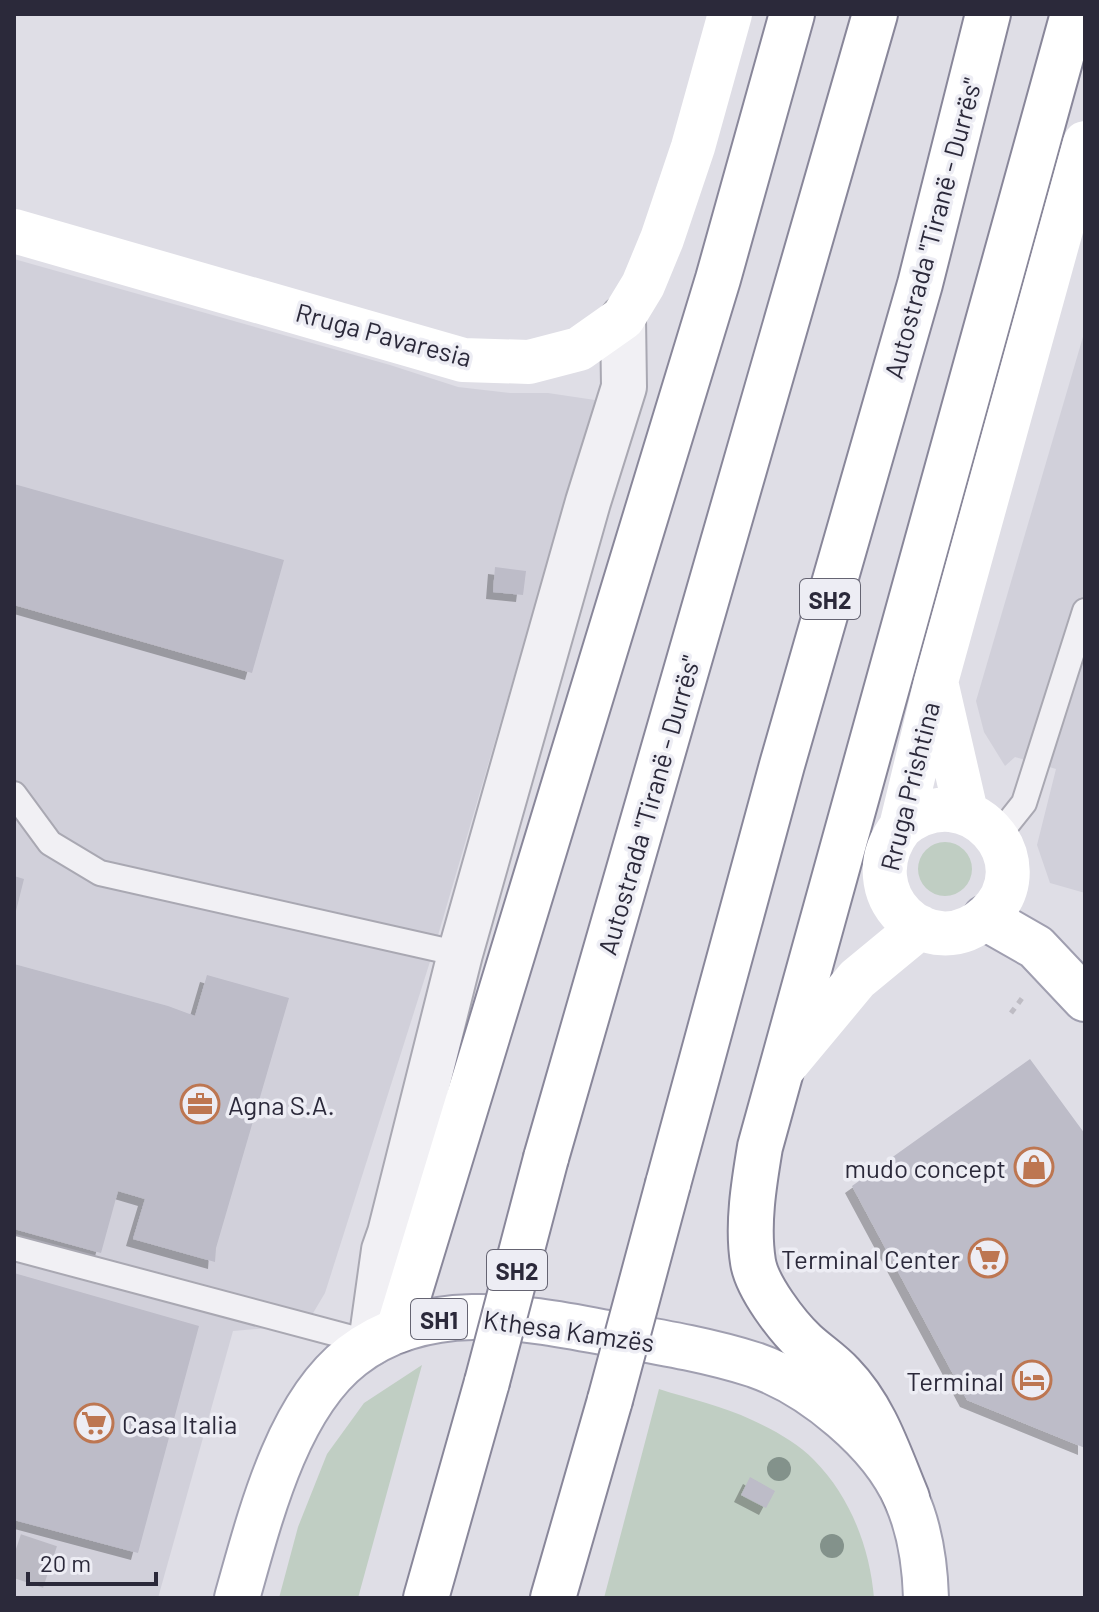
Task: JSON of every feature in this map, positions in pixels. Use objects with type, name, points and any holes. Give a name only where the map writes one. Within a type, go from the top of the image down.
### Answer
[{"type":"main road","name":"Rruga Pavaresia","points":[[14,231],[463,360],[529,362],[579,349],[623,318],[643,285],[693,147],[730,14]]},
{"type":"main road","points":[[384,1336],[718,279],[792,14]]},
{"type":"main road","name":"Autostrada \"Tiranë - Durrës\"","points":[[426,1598],[546,1158],[875,14]]},
{"type":"main road","name":"Autostrada \"Tiranë - Durrës\"","points":[[553,1598],[610,1400],[782,765],[920,284],[988,14]]},
{"type":"main road","points":[[907,1498],[874,1419],[843,1375],[804,1342],[774,1308],[753,1264],[752,1219],[756,1175],[760,1147],[1073,14]]},
{"type":"main road","name":"Rruga Prishtina","points":[[920,927],[896,908],[886,886],[886,855],[891,840],[901,827],[936,682],[1085,143]]},
{"type":"main road","name":"Rruga Prishtina","points":[[936,682],[955,754],[981,824],[1006,862],[1006,876],[998,902],[985,918]]},
{"type":"main road","points":[[901,827],[921,814],[937,809],[981,824]]},
{"type":"main road","points":[[783,1068],[857,979],[920,927],[936,932],[954,932],[985,918],[1036,947],[1085,999]]},
{"type":"main road","name":"Kthesa Kamzës","points":[[237,1598],[266,1498],[297,1427],[326,1378],[384,1336],[427,1321],[451,1317],[498,1317],[565,1325],[703,1350],[757,1366],[798,1384],[870,1444],[907,1498],[932,1586]]},
{"type":"street","points":[[384,1336],[384,1250],[460,954],[588,502],[624,387],[623,318]]},
{"type":"lane","points":[[981,824],[1024,803],[1080,649],[1085,611]]},
{"type":"lane","points":[[14,794],[50,843],[100,873],[460,954]]},
{"type":"lane","points":[[14,1248],[189,1297],[384,1336]]},
{"type":"shaded area","points":[[14,259],[458,387],[510,393],[548,393],[595,400],[434,949],[325,1293],[306,1325],[233,1331],[158,1598],[14,1598]]},
{"type":"shaded area","points":[[1085,330],[1085,893],[1050,883],[1037,845],[1056,769],[1015,757],[1005,766],[984,732],[976,701]]},
{"type":"shaded area","points":[[945,842],[964,850],[972,869],[964,888],[945,896],[926,888],[918,869],[926,850]]},
{"type":"shaded area","points":[[422,1365],[358,1598],[279,1598],[298,1527],[327,1454],[364,1403]]},
{"type":"shaded area","points":[[659,1389],[752,1420],[808,1454],[827,1474],[848,1506],[863,1542],[874,1598],[604,1598]]},
{"type":"building","points":[[14,484],[284,560],[252,673],[14,605]]},
{"type":"building","points":[[495,567],[526,571],[523,595],[493,592]]},
{"type":"building","points":[[14,876],[24,879],[15,915],[14,914]]},
{"type":"building","points":[[14,964],[195,1016],[207,975],[289,998],[216,1248],[215,1262],[133,1239],[145,1199],[118,1191],[101,1253],[14,1229]]},
{"type":"building","name":"Terminal Center","points":[[1030,1059],[1085,1134],[1085,1448],[967,1400],[852,1186]]},
{"type":"building","name":"Casa Italia","points":[[14,1273],[199,1326],[138,1553],[14,1520]]},
{"type":"building","points":[[750,1477],[775,1491],[766,1508],[741,1495]]},
{"type":"tunnel","points":[[14,1555],[50,1567]]},
{"type":"place","name":"Agna S.A.","points":[[200,1104]]},
{"type":"place","name":"mudo concept","points":[[1034,1167]]},
{"type":"place","name":"Terminal Center","points":[[988,1258]]},
{"type":"place","name":"Terminal","points":[[1032,1380]]},
{"type":"place","name":"Casa Italia","points":[[94,1423]]}]
